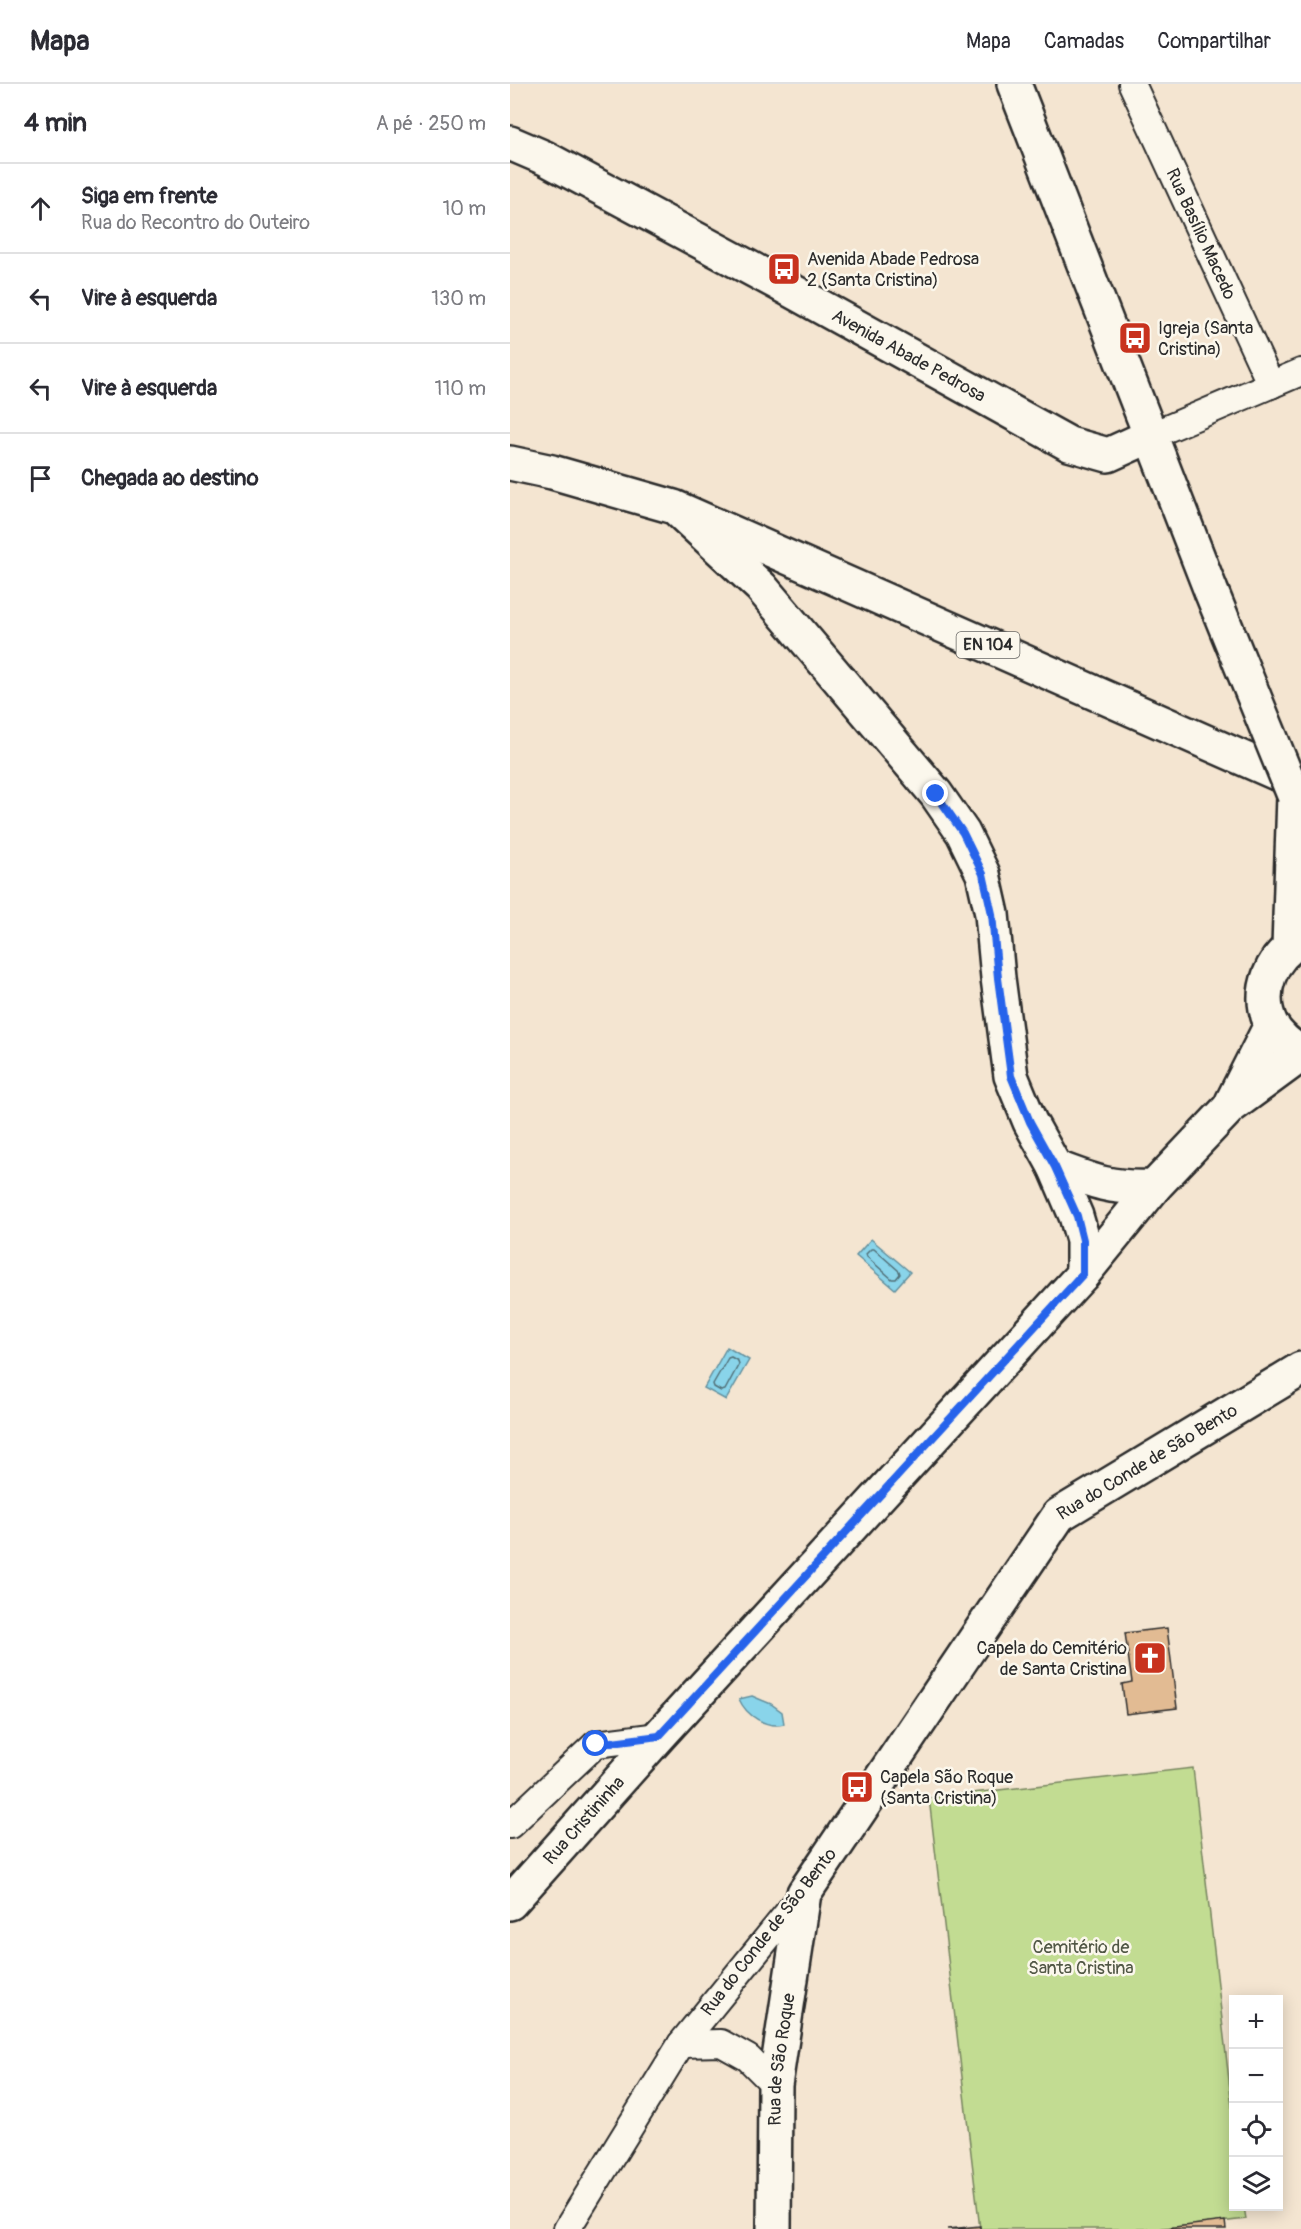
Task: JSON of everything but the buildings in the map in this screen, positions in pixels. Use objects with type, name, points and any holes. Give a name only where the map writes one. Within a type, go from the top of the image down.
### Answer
[{"type":"street","points":[[1014,84],[1211,591],[1298,797],[1291,881],[1295,943],[1274,963],[1266,982],[1265,1005],[1271,1024],[1284,1042],[1301,1054],[1230,1107]]},
{"type":"street","name":"Rua Basílio Macedo","points":[[1132,84],[1271,385]]},
{"type":"street","name":"Avenida Abade Pedrosa","points":[[510,143],[545,158],[765,276],[1069,444],[1108,455],[1150,436]]},
{"type":"street","points":[[1150,436],[1301,372]]},
{"type":"street","name":"EN 104","points":[[510,463],[552,472],[674,507],[1298,797]]},
{"type":"street","points":[[674,507],[761,587],[936,794],[963,833],[983,874],[992,914],[1011,1076],[1030,1122],[1055,1167],[1077,1216],[1083,1240],[1083,1274]]},
{"type":"street","points":[[1230,1107],[1271,1024]]},
{"type":"street","name":"Rua Cristininha","points":[[510,1904],[659,1736],[1083,1274],[1154,1187],[1230,1107]]},
{"type":"street","points":[[1055,1167],[1100,1184],[1128,1189],[1154,1187]]},
{"type":"street","name":"Rua do Conde de São Bento","points":[[567,2229],[681,2044],[804,1893],[1059,1515],[1301,1369]]},
{"type":"street","points":[[510,1825],[596,1744],[659,1736]]},
{"type":"street","name":"Rua de São Roque","points":[[774,2229],[775,2085],[804,1893]]},
{"type":"street","points":[[681,2044],[721,2043],[748,2058],[775,2085]]},
{"type":"green space","name":"Cemitério de Santa Cristina","points":[[1193,1768],[1229,2080],[1229,2211],[1245,2211],[1246,2219],[1158,2229],[980,2229],[929,1798]]},
{"type":"water","points":[[871,1239],[910,1272],[895,1289],[856,1256]]},
{"type":"water","points":[[727,1347],[749,1360],[726,1400],[704,1388]]},
{"type":"water","points":[[752,1696],[771,1704],[782,1712],[784,1724],[764,1723],[746,1710],[739,1699]]},
{"type":"place","name":"Avenida Abade Pedrosa 2 (Santa Cristina)","points":[[784,269]]},
{"type":"place","name":"Igreja (Santa Cristina)","points":[[1135,338]]},
{"type":"place","name":"Capela do Cemitério de Santa Cristina","points":[[1150,1658]]},
{"type":"place","name":"Capela São Roque (Santa Cristina)","points":[[857,1787]]},
{"type":"route","points":[[596,1744],[659,1736],[1083,1274],[1083,1240],[1077,1216],[1055,1167],[1030,1122],[1011,1076],[992,914],[983,874],[963,833],[936,794]]}]
